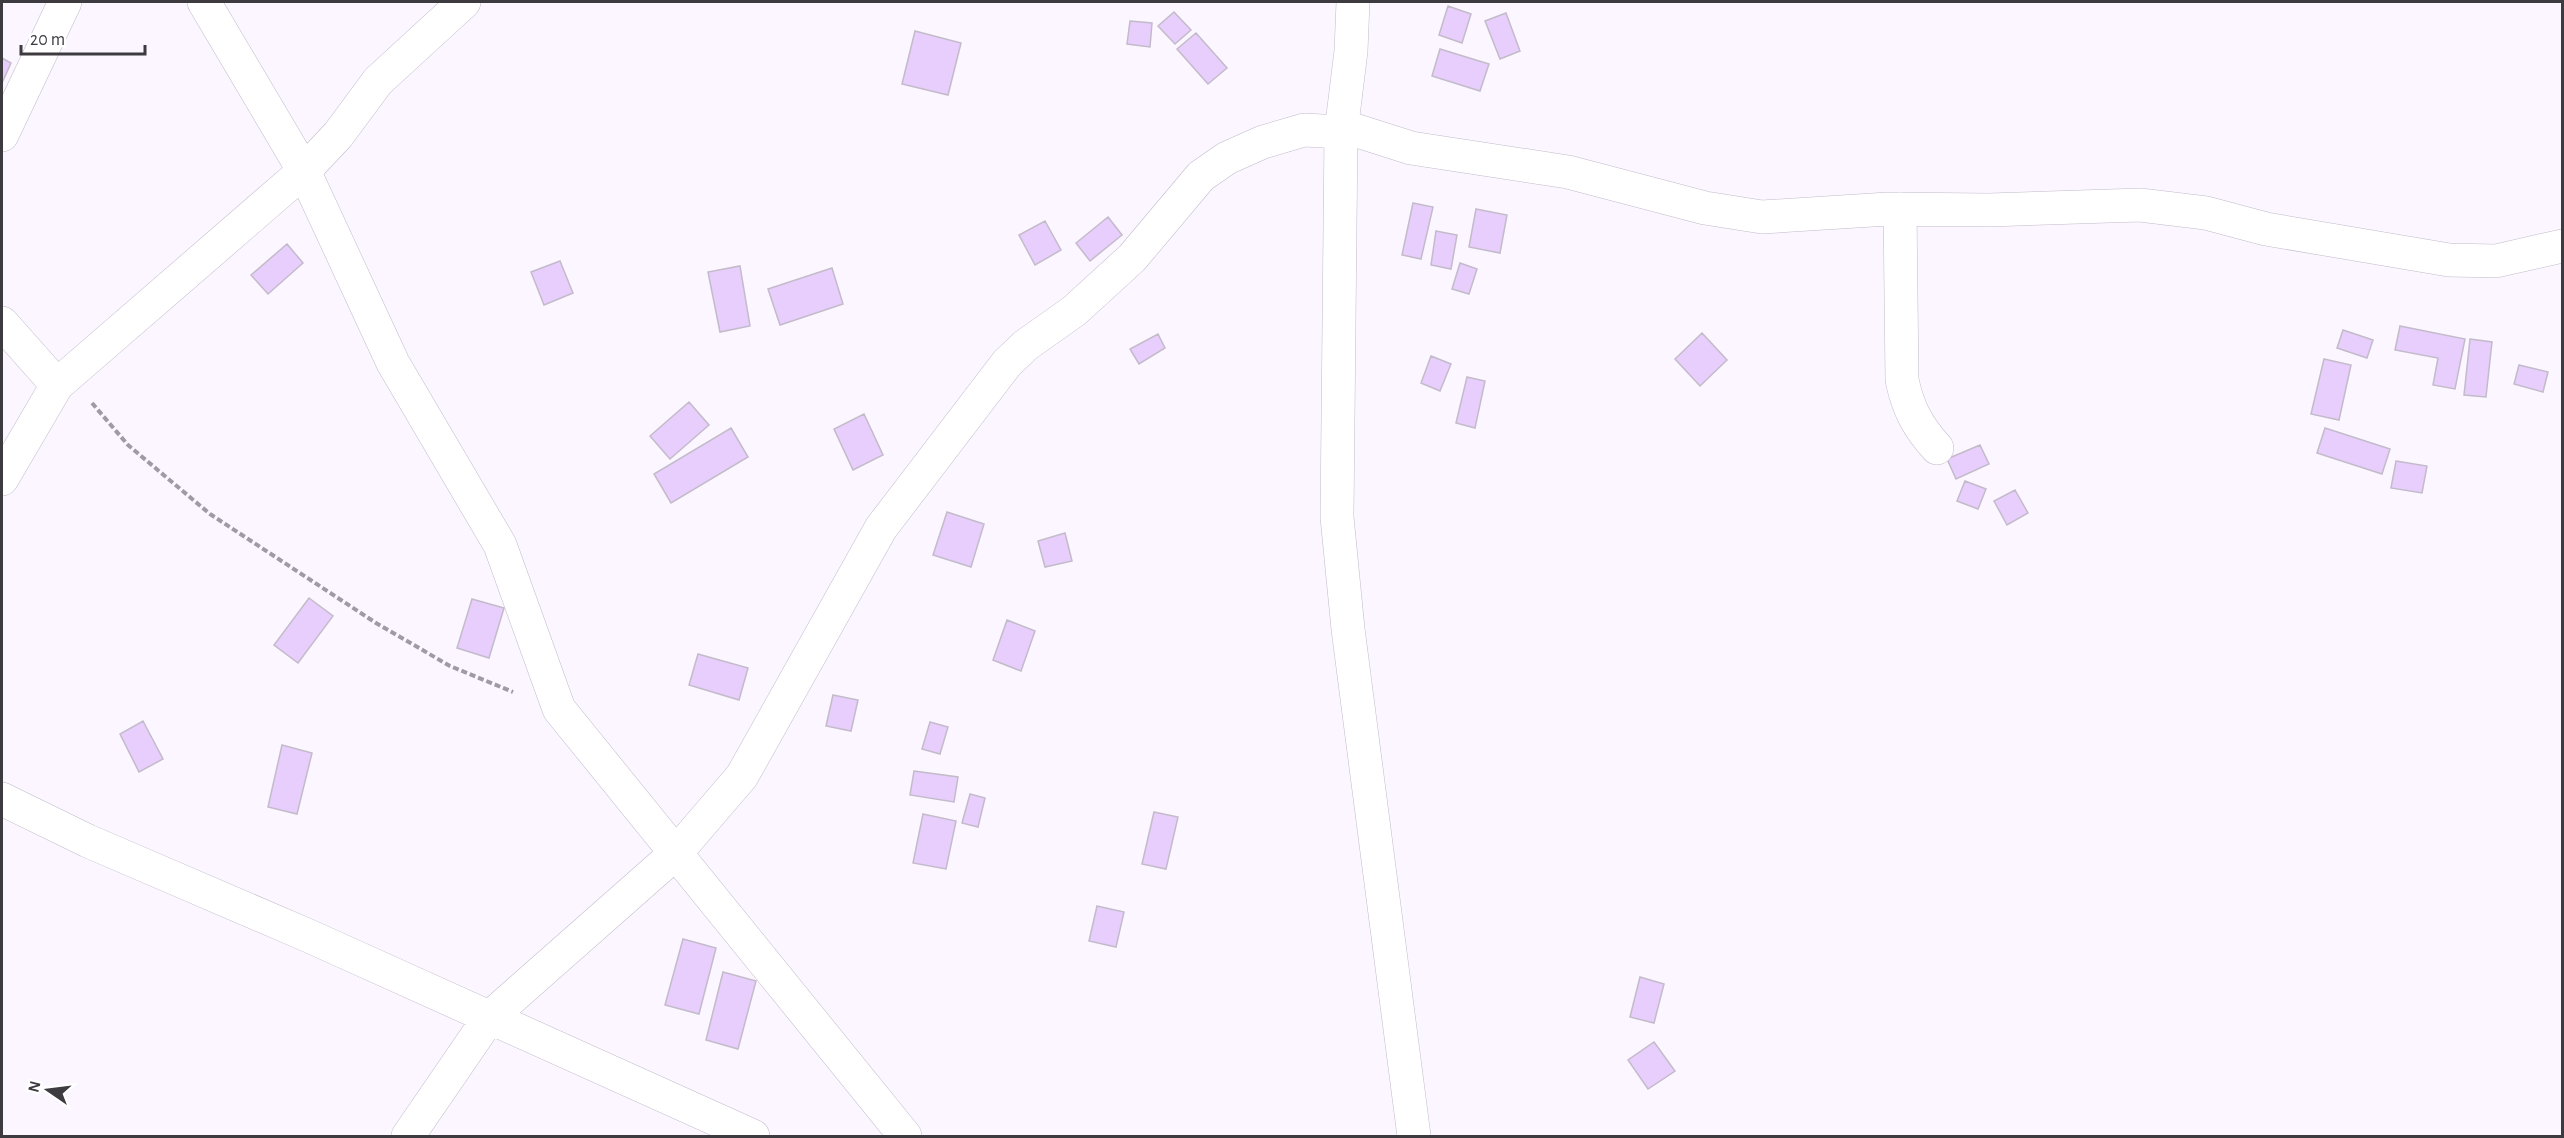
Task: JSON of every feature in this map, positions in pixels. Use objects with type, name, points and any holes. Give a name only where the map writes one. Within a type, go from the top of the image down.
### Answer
[{"type":"street","points":[[2,135],[65,2]]},
{"type":"street","points":[[204,2],[304,171],[393,363],[500,545],[559,709],[905,1137]]},
{"type":"street","points":[[2,479],[63,380],[304,171],[338,135],[378,81],[464,2]]},
{"type":"street","points":[[1353,2],[1351,51],[1341,129],[1337,517],[1348,629],[1414,1137]]},
{"type":"street","points":[[408,1137],[489,1018],[676,853],[742,776],[881,528],[1007,363],[1026,345],[1074,311],[1132,258],[1201,176],[1227,158],[1263,142],[1304,130],[1341,129],[1412,148],[1568,172],[1705,208],[1750,215],[1803,216],[1826,212],[1900,209],[2140,205],[2206,213],[2266,229],[2449,260],[2496,261],[2562,246]]},
{"type":"street","points":[[1900,209],[1902,380],[1907,406],[1919,427],[1936,448]]},
{"type":"street","points":[[2,323],[63,380]]},
{"type":"street","points":[[2,799],[753,1137]]},
{"type":"path","points":[[63,380],[128,445],[210,514],[376,623],[450,666],[559,709]]},
{"type":"building","points":[[1448,6],[1471,14],[1462,43],[1439,35]]},
{"type":"building","points":[[1174,12],[1191,30],[1175,44],[1158,26]]},
{"type":"building","points":[[1506,13],[1520,51],[1500,59],[1485,21]]},
{"type":"building","points":[[1130,21],[1152,23],[1150,47],[1127,44]]},
{"type":"building","points":[[915,31],[961,43],[948,95],[902,84]]},
{"type":"building","points":[[1196,33],[1227,68],[1208,84],[1177,49]]},
{"type":"building","points":[[1440,49],[1489,64],[1480,91],[1432,76]]},
{"type":"building","points":[[2,58],[11,63],[2,83]]},
{"type":"building","points":[[1413,203],[1433,207],[1421,259],[1402,255]]},
{"type":"building","points":[[1476,209],[1507,215],[1500,253],[1469,247]]},
{"type":"building","points":[[1108,217],[1122,235],[1090,261],[1076,243]]},
{"type":"building","points":[[1045,221],[1061,250],[1035,265],[1019,235]]},
{"type":"building","points":[[1436,231],[1457,235],[1451,269],[1431,265]]},
{"type":"building","points":[[287,244],[303,263],[268,294],[251,275]]},
{"type":"building","points":[[560,261],[573,293],[544,305],[531,272]]},
{"type":"building","points":[[1460,263],[1477,269],[1469,294],[1452,289]]},
{"type":"building","points":[[740,266],[750,326],[720,332],[708,272]]},
{"type":"building","points":[[832,268],[843,304],[780,325],[768,289]]},
{"type":"building","points":[[2400,326],[2465,339],[2455,389],[2433,385],[2438,358],[2395,350]]},
{"type":"building","points":[[2343,330],[2373,340],[2367,358],[2337,348]]},
{"type":"building","points":[[1702,333],[1727,360],[1700,386],[1675,359]]},
{"type":"building","points":[[1158,334],[1165,348],[1139,364],[1130,349]]},
{"type":"building","points":[[2470,339],[2492,342],[2486,397],[2464,395]]},
{"type":"building","points":[[1431,356],[1451,364],[1440,391],[1421,383]]},
{"type":"building","points":[[2324,359],[2351,365],[2339,420],[2311,414]]},
{"type":"building","points":[[2519,365],[2548,372],[2543,392],[2514,384]]},
{"type":"building","points":[[1467,377],[1485,381],[1475,428],[1456,423]]},
{"type":"building","points":[[689,402],[709,425],[670,459],[650,436]]},
{"type":"building","points":[[864,414],[883,455],[853,470],[834,429]]},
{"type":"building","points":[[731,428],[748,457],[671,503],[654,474]]},
{"type":"building","points":[[2325,428],[2390,449],[2382,474],[2317,453]]},
{"type":"building","points":[[1980,445],[1989,464],[1956,479],[1947,459]]},
{"type":"building","points":[[2396,461],[2427,466],[2422,493],[2391,488]]},
{"type":"building","points":[[1965,481],[1986,489],[1978,509],[1957,501]]},
{"type":"building","points":[[2015,490],[2028,513],[2007,525],[1994,501]]},
{"type":"building","points":[[947,512],[984,524],[971,567],[933,555]]},
{"type":"building","points":[[1065,533],[1072,561],[1045,567],[1038,541]]},
{"type":"building","points":[[309,598],[333,616],[298,663],[274,645]]},
{"type":"building","points":[[472,599],[504,608],[489,658],[457,648]]},
{"type":"building","points":[[1007,620],[1035,631],[1021,671],[993,660]]},
{"type":"building","points":[[698,654],[748,668],[739,700],[689,685]]},
{"type":"building","points":[[833,695],[858,700],[851,731],[826,726]]},
{"type":"building","points":[[143,721],[163,759],[139,772],[120,734]]},
{"type":"building","points":[[930,722],[948,727],[940,754],[922,749]]},
{"type":"building","points":[[282,745],[312,753],[297,814],[268,807]]},
{"type":"building","points":[[914,771],[958,777],[954,802],[910,795]]},
{"type":"building","points":[[970,794],[985,798],[978,827],[962,823]]},
{"type":"building","points":[[1154,812],[1178,817],[1166,869],[1142,864]]},
{"type":"building","points":[[923,814],[956,821],[946,869],[913,863]]},
{"type":"building","points":[[1097,906],[1124,912],[1116,947],[1089,941]]},
{"type":"building","points":[[683,939],[716,948],[699,1014],[665,1005]]},
{"type":"building","points":[[723,972],[756,981],[738,1049],[706,1040]]},
{"type":"building","points":[[1640,977],[1664,984],[1654,1023],[1630,1017]]},
{"type":"building","points":[[1654,1042],[1675,1071],[1648,1089],[1628,1060]]}]
